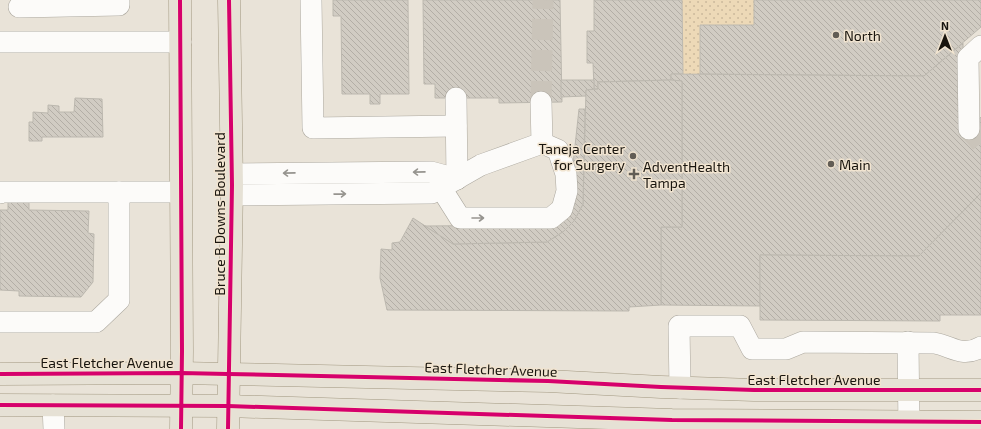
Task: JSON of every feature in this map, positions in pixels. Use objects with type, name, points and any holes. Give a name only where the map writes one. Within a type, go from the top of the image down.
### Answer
[{"type":"main road","points":[[180,0],[181,429]]},
{"type":"main road","name":"Bruce B Downs Boulevard","points":[[228,429],[231,184],[229,0]]},
{"type":"main road","name":"East Fletcher Avenue","points":[[0,374],[181,373],[548,381],[680,388],[754,390],[981,390]]},
{"type":"main road","points":[[0,405],[228,406],[672,420],[909,425],[981,422]]},
{"type":"lane","points":[[119,0],[119,5],[15,4],[10,42],[181,42]]},
{"type":"lane","points":[[311,0],[313,128],[456,126]]},
{"type":"lane","points":[[969,129],[975,80],[968,58],[981,46]]},
{"type":"lane","points":[[231,184],[432,193],[449,184],[481,165],[542,143],[558,150],[566,174],[567,191],[562,209],[551,218],[460,218],[449,184],[456,126],[456,98]]},
{"type":"lane","points":[[541,102],[542,143]]},
{"type":"lane","points":[[0,322],[96,322],[119,300],[119,192]]},
{"type":"lane","points":[[0,193],[181,192]]},
{"type":"lane","points":[[680,388],[679,326],[740,326],[752,349],[786,349],[803,342],[934,343],[943,344],[953,349],[965,352],[974,351],[981,347]]},
{"type":"lane","points":[[908,342],[909,425]]},
{"type":"lane","points":[[53,405],[54,429]]},
{"type":"shaded area","points":[[682,0],[754,0],[754,25],[700,25],[700,74],[683,74]]},
{"type":"building","points":[[333,0],[408,0],[409,94],[380,94],[380,104],[370,104],[370,94],[342,94],[341,16],[333,16]]},
{"type":"building","points":[[423,0],[560,0],[562,102],[499,103],[499,98],[435,98],[435,84],[424,84]]},
{"type":"building","points":[[594,0],[682,0],[683,74],[671,74],[671,80],[598,82],[598,89],[594,89],[593,63],[587,63],[587,31],[594,31]]},
{"type":"building","name":"North","points":[[754,0],[981,0],[981,27],[924,76],[700,74],[700,25],[754,25]]},
{"type":"building","name":"Main","points":[[963,43],[964,134],[981,117],[981,193],[919,256],[760,255],[760,306],[661,305],[661,227],[682,227],[682,81],[671,80],[671,74],[924,76]]},
{"type":"building","points":[[561,80],[594,80],[594,89],[586,90],[586,96],[561,97]]},
{"type":"building","name":"Taneja Center for Surgery","points":[[682,81],[682,227],[661,227],[661,305],[629,307],[629,311],[387,310],[380,278],[381,249],[392,250],[392,243],[400,242],[413,218],[453,244],[547,242],[564,231],[574,221],[583,204],[586,90],[598,89],[598,82]]},
{"type":"building","points":[[75,98],[102,99],[103,137],[42,137],[42,141],[29,141],[29,122],[33,122],[33,112],[48,113],[48,105],[59,106],[59,112],[74,112]]},
{"type":"building","points":[[579,109],[585,109],[583,204],[574,221],[564,231],[547,242],[453,244],[425,226],[542,225],[570,192]]},
{"type":"building","points":[[981,193],[981,315],[940,315],[940,321],[760,320],[760,255],[919,256]]},
{"type":"building","points":[[8,199],[29,200],[29,210],[89,211],[88,233],[94,234],[93,282],[81,297],[19,296],[19,291],[0,290],[0,210],[8,210]]},
{"type":"tunnel","points":[[541,102],[543,0]]},
{"type":"tunnel","points":[[969,129],[981,143]]},
{"type":"cycle path","points":[[180,0],[181,429]]},
{"type":"cycle path","points":[[228,429],[232,185],[229,0]]},
{"type":"cycle path","points":[[0,374],[181,373],[548,381],[754,390],[981,390]]},
{"type":"cycle path","points":[[0,405],[228,406],[672,420],[981,422]]},
{"type":"place","name":"North","points":[[836,35]]},
{"type":"place","name":"Taneja Center for Surgery","points":[[633,156]]},
{"type":"place","name":"Main","points":[[831,164]]},
{"type":"place","name":"AdventHealth Tampa","points":[[634,174]]}]
